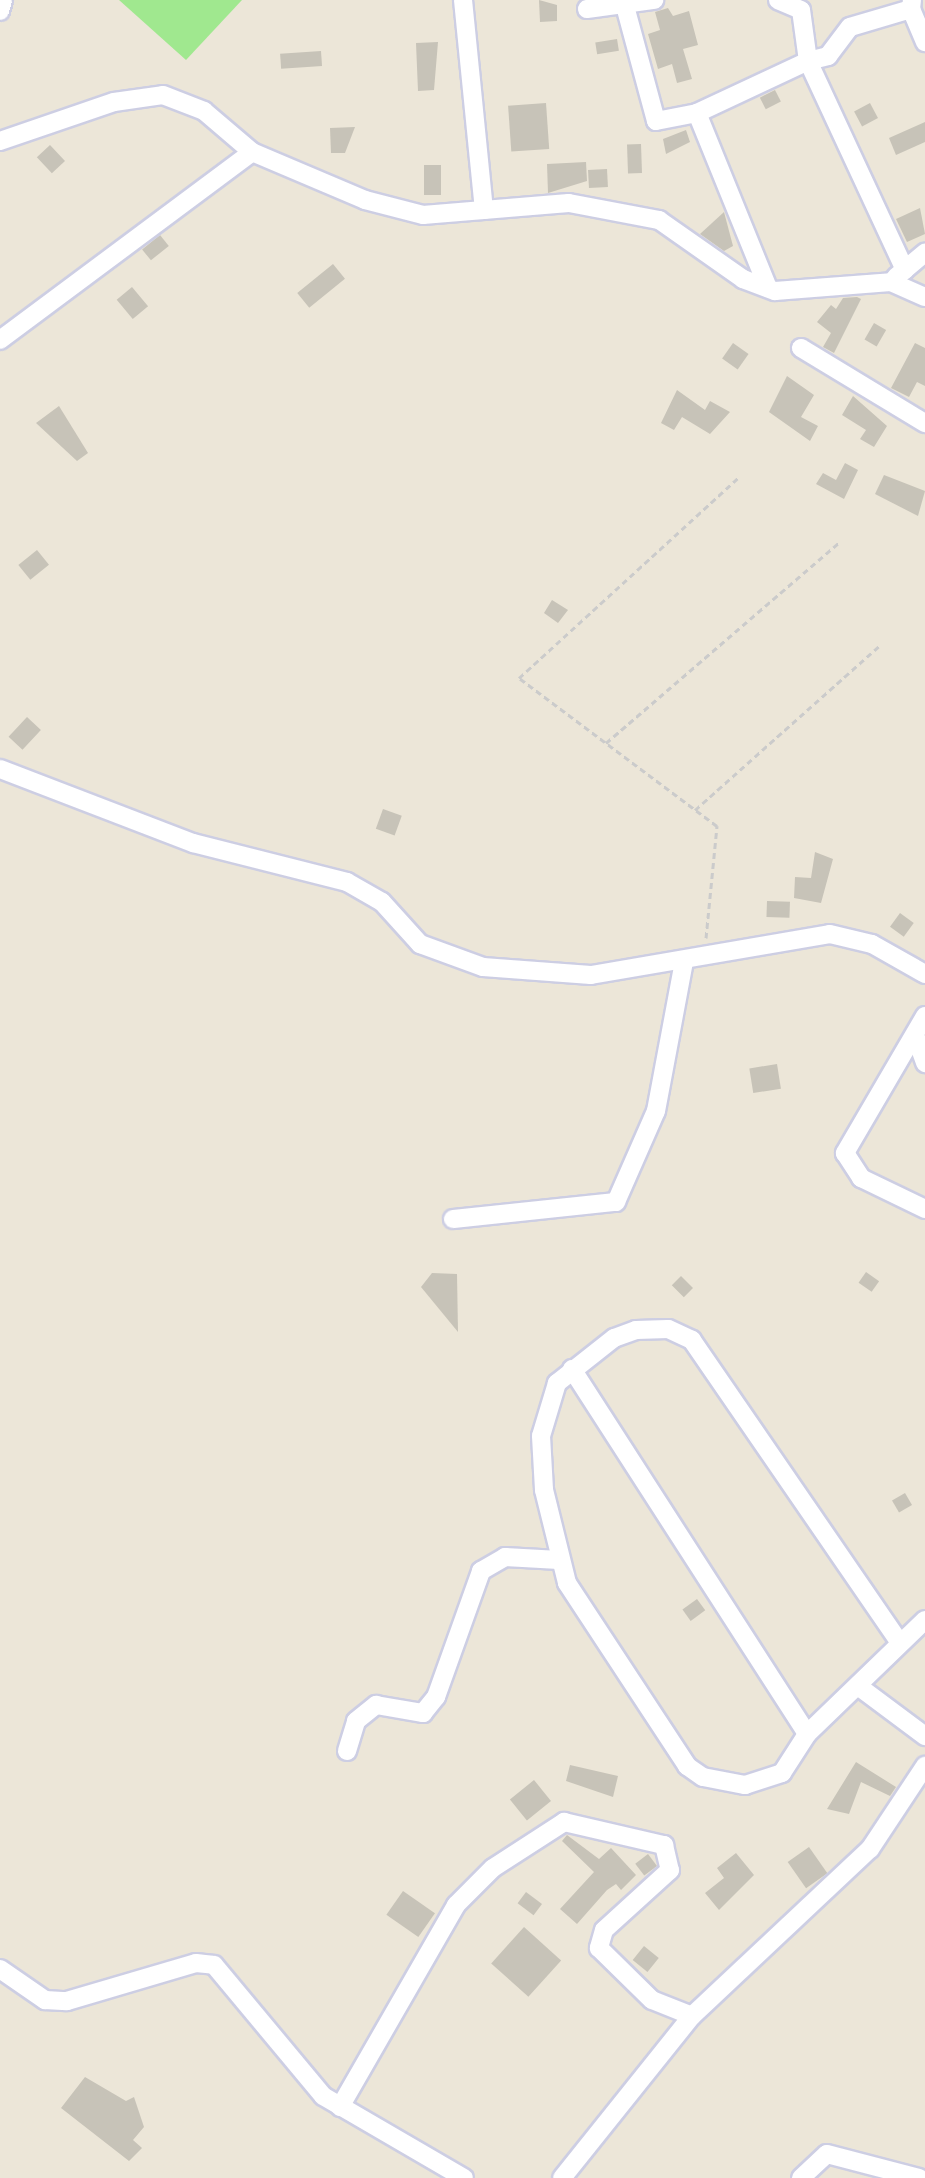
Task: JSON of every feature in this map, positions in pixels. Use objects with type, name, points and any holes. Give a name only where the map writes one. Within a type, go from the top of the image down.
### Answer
[{"type":"street","points":[[0,11],[3,0]]},
{"type":"street","points":[[463,0],[484,210]]},
{"type":"street","points":[[587,9],[654,0]]},
{"type":"street","points":[[778,0],[801,5],[808,61],[898,276],[925,297]]},
{"type":"street","points":[[625,6],[656,121],[697,113],[808,61],[828,56],[850,27],[912,4],[925,42]]},
{"type":"street","points":[[0,141],[149,94],[204,111],[252,152],[365,200],[423,215],[569,203],[659,220],[768,288],[898,276],[925,253]]},
{"type":"street","points":[[697,113],[768,288]]},
{"type":"street","points":[[0,340],[252,152]]},
{"type":"street","points":[[801,348],[925,423]]},
{"type":"street","points":[[0,769],[193,843],[347,882],[382,902],[420,944],[454,959],[560,975],[684,962],[830,934],[872,944],[925,974]]},
{"type":"street","points":[[453,1219],[616,1202],[656,1111],[684,962]]},
{"type":"street","points":[[925,1016],[845,1153],[861,1178],[925,1209]]},
{"type":"street","points":[[915,1035],[925,1063]]},
{"type":"street","points":[[900,1643],[692,1340],[668,1329],[636,1330],[572,1369],[549,1396],[541,1436],[544,1490],[559,1560],[583,1611],[687,1766],[716,1782],[765,1784],[795,1759],[807,1734],[925,1620]]},
{"type":"street","points":[[572,1369],[807,1734]]},
{"type":"street","points":[[347,1751],[356,1721],[376,1705],[423,1713],[436,1697],[481,1571],[505,1557],[559,1560]]},
{"type":"street","points":[[858,1686],[925,1736]]},
{"type":"street","points":[[562,2178],[692,2016],[870,1849],[925,1766]]},
{"type":"street","points":[[340,2107],[456,1905],[493,1868],[564,1822],[664,1845],[670,1870],[604,1930],[599,1948],[652,2000],[692,2016]]},
{"type":"street","points":[[0,1969],[45,2000],[67,2001],[196,1963],[214,1965],[340,2107],[464,2178]]},
{"type":"street","points":[[801,2178],[827,2154],[919,2178]]},
{"type":"path","points":[[704,958],[717,826],[519,678],[738,478]]},
{"type":"path","points":[[606,743],[840,542]]},
{"type":"path","points":[[695,810],[880,645]]},
{"type":"green space","points":[[119,0],[242,0],[186,60]]},
{"type":"building","points":[[539,0],[557,5],[557,21],[540,22]]},
{"type":"building","points":[[668,8],[673,16],[689,11],[698,45],[683,49],[692,79],[677,83],[672,64],[658,69],[648,34],[660,30],[655,12]]},
{"type":"building","points":[[617,39],[619,51],[597,54],[595,42]]},
{"type":"building","points":[[438,42],[434,90],[418,91],[416,43]]},
{"type":"building","points":[[321,51],[322,66],[281,69],[280,54]]},
{"type":"building","points":[[775,90],[781,102],[766,109],[760,98]]},
{"type":"building","points":[[546,103],[549,149],[511,152],[508,106]]},
{"type":"building","points":[[870,103],[878,118],[862,126],[854,111]]},
{"type":"building","points":[[925,122],[925,142],[896,155],[889,138]]},
{"type":"building","points":[[355,127],[345,153],[331,153],[330,128]]},
{"type":"building","points":[[686,130],[690,142],[666,154],[663,139]]},
{"type":"building","points":[[627,144],[641,144],[642,173],[628,173]]},
{"type":"building","points":[[50,145],[65,161],[52,173],[37,157]]},
{"type":"building","points":[[586,162],[587,181],[548,193],[547,164]]},
{"type":"building","points":[[424,165],[441,165],[441,195],[424,195]]},
{"type":"building","points":[[607,169],[608,187],[589,188],[588,170]]},
{"type":"building","points":[[920,208],[925,234],[907,242],[896,219]]},
{"type":"building","points":[[724,212],[733,246],[724,251],[700,234]]},
{"type":"building","points":[[160,235],[169,246],[151,260],[142,249]]},
{"type":"building","points":[[333,264],[345,279],[309,308],[297,293]]},
{"type":"building","points":[[132,287],[148,306],[133,319],[117,300]]},
{"type":"building","points":[[843,298],[861,299],[834,353],[823,347],[831,333],[817,322],[831,305],[836,309]]},
{"type":"building","points":[[874,323],[886,330],[877,346],[864,339]]},
{"type":"building","points":[[733,343],[749,354],[738,369],[722,359]]},
{"type":"building","points":[[915,343],[925,348],[925,386],[917,382],[909,397],[891,388]]},
{"type":"building","points":[[787,376],[814,395],[801,417],[818,426],[810,441],[769,412]]},
{"type":"building","points":[[677,390],[705,410],[710,401],[730,412],[710,434],[682,417],[674,430],[661,423]]},
{"type":"building","points":[[853,396],[887,426],[874,447],[860,439],[866,430],[842,415]]},
{"type":"building","points":[[59,406],[88,453],[77,461],[36,423]]},
{"type":"building","points":[[845,463],[858,470],[844,499],[816,484],[823,473],[836,480]]},
{"type":"building","points":[[884,475],[925,491],[918,516],[875,494]]},
{"type":"building","points":[[37,550],[49,565],[30,580],[18,565]]},
{"type":"building","points":[[552,600],[568,610],[558,623],[544,613]]},
{"type":"building","points":[[27,717],[41,730],[22,750],[9,737]]},
{"type":"building","points":[[383,809],[402,816],[395,836],[376,829]]},
{"type":"building","points":[[815,852],[833,859],[821,903],[794,898],[795,877],[811,878]]},
{"type":"building","points":[[767,901],[790,902],[789,918],[766,917]]},
{"type":"building","points":[[900,913],[914,923],[904,937],[890,927]]},
{"type":"building","points":[[777,1064],[781,1089],[753,1093],[749,1068]]},
{"type":"building","points":[[866,1272],[879,1281],[872,1292],[859,1283]]},
{"type":"building","points":[[432,1273],[457,1274],[458,1332],[421,1287]]},
{"type":"building","points":[[681,1276],[693,1288],[684,1297],[672,1285]]},
{"type":"building","points":[[905,1493],[912,1505],[899,1513],[892,1500]]},
{"type":"building","points":[[697,1599],[705,1610],[691,1621],[682,1610]]},
{"type":"building","points":[[856,1762],[896,1787],[890,1796],[861,1782],[849,1814],[827,1809]]},
{"type":"building","points":[[570,1765],[618,1776],[613,1797],[566,1781]]},
{"type":"building","points":[[534,1780],[551,1801],[527,1820],[510,1800]]},
{"type":"building","points":[[567,1835],[599,1859],[611,1848],[636,1875],[621,1890],[616,1884],[607,1890],[577,1924],[560,1909],[594,1872],[562,1841]]},
{"type":"building","points":[[809,1847],[827,1873],[806,1888],[788,1862]]},
{"type":"building","points":[[736,1853],[754,1875],[719,1910],[705,1893],[724,1878],[717,1868]]},
{"type":"building","points":[[648,1854],[657,1866],[644,1876],[635,1864]]},
{"type":"building","points":[[403,1891],[435,1913],[418,1937],[386,1915]]},
{"type":"building","points":[[526,1892],[542,1904],[534,1915],[518,1903]]},
{"type":"building","points":[[524,1927],[561,1960],[528,1997],[491,1963]]},
{"type":"building","points":[[644,1946],[659,1958],[647,1972],[633,1960]]},
{"type":"building","points":[[85,2077],[126,2101],[134,2097],[144,2127],[133,2140],[142,2148],[129,2161],[61,2108]]}]
